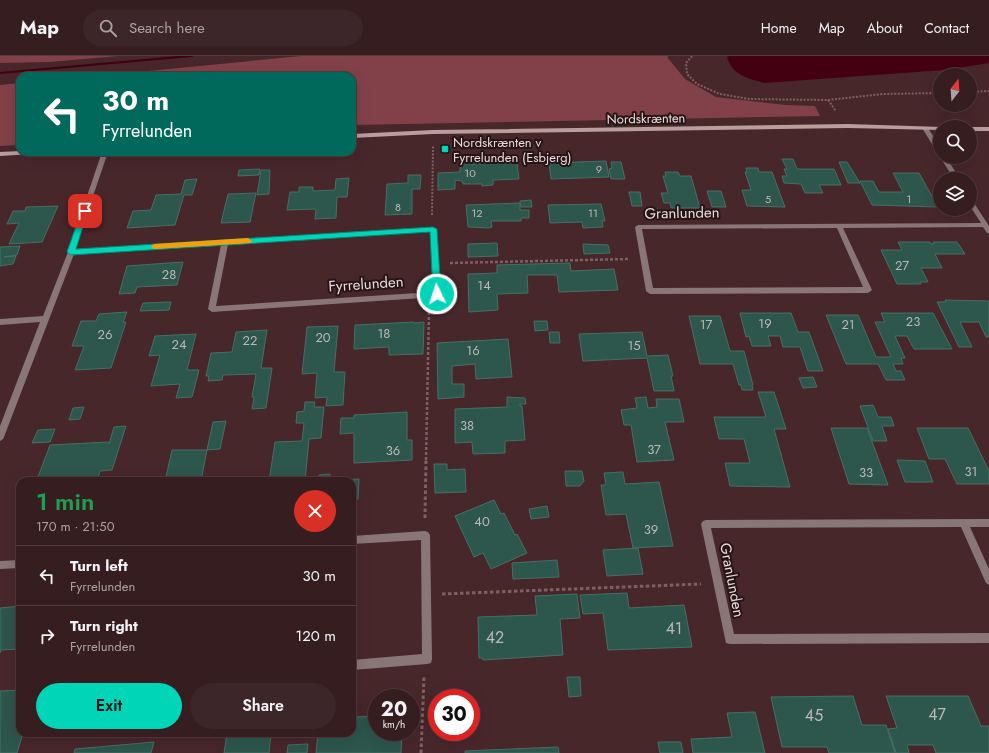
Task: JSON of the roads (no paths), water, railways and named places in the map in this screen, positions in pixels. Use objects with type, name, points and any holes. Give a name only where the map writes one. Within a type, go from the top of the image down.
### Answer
[{"type":"street","name":"Nordskrænten","points":[[356,136],[433,132],[848,126],[933,128]]},
{"type":"street","points":[[925,128],[933,141]]},
{"type":"street","points":[[977,129],[989,129]]},
{"type":"street","points":[[0,154],[16,153]]},
{"type":"street","points":[[0,437],[71,252],[104,156]]},
{"type":"street","name":"Granlunden","points":[[977,212],[987,228]]},
{"type":"street","name":"Granlunden","points":[[839,226],[868,290],[650,291],[638,227],[839,226],[987,228]]},
{"type":"street","name":"Fyrrelunden","points":[[433,229],[437,294],[212,309],[225,242],[433,229]]},
{"type":"street","points":[[71,252],[225,242]]},
{"type":"street","points":[[0,322],[45,319]]},
{"type":"street","points":[[964,523],[989,580]]},
{"type":"street","name":"Granlunden","points":[[989,523],[706,524],[730,639],[989,638]]},
{"type":"street","points":[[356,540],[425,535],[427,659],[356,665]]},
{"type":"street","points":[[0,565],[16,564]]},
{"type":"waterway","points":[[0,73],[192,56]]},
{"type":"place","name":"Nordskrænten v Fyrrelunden (Esbjerg)","points":[[445,149]]}]
